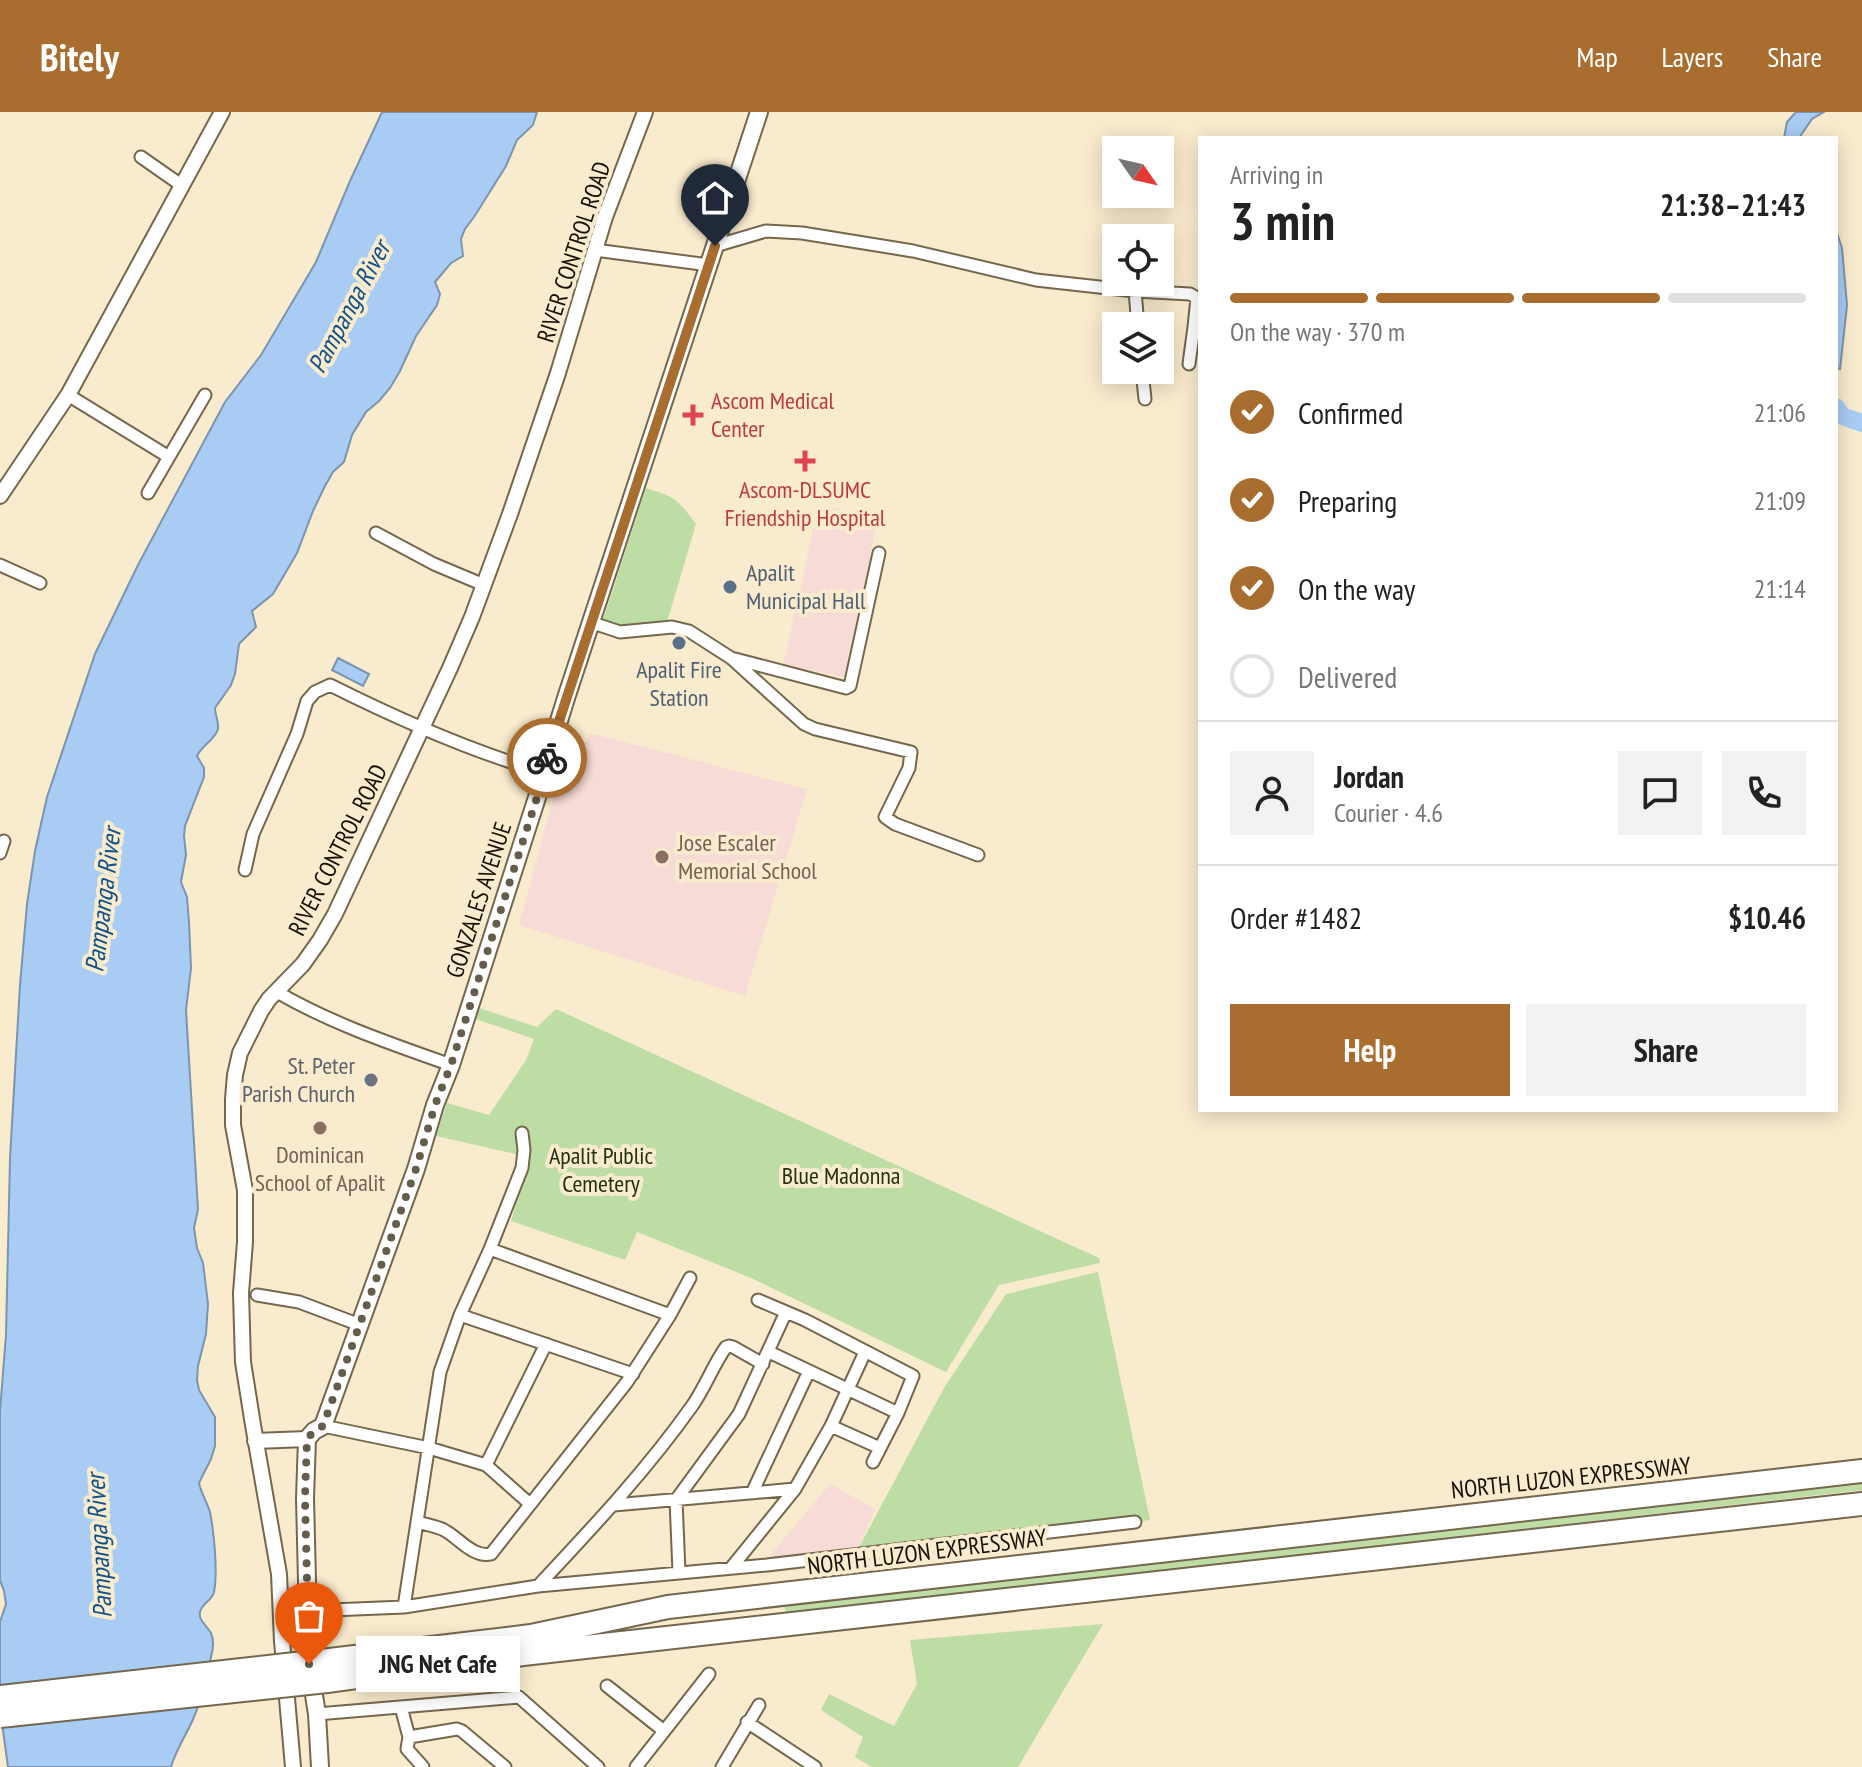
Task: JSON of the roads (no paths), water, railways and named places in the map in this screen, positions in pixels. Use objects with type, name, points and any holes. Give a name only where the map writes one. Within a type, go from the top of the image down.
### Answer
[{"type":"highway","name":"NORTH LUZON EXPRESSWAY","points":[[0,1716],[324,1671],[531,1636],[668,1607],[1862,1471]]},
{"type":"highway","name":"NORTH LUZON EXPRESSWAY","points":[[0,1697],[523,1654],[1862,1504]]},
{"type":"main road","name":"GONZALES AVENUE","points":[[323,1426],[451,1065],[543,772],[759,112]]},
{"type":"main road","points":[[320,1767],[317,1714],[309,1664],[305,1498],[307,1439],[323,1426]]},
{"type":"street","points":[[0,496],[68,395],[222,112]]},
{"type":"street","name":"RIVER CONTROL ROAD","points":[[293,1767],[279,1574],[243,1362],[241,1293],[245,1190],[233,1125],[235,1075],[240,1053],[261,1011],[303,964],[335,914],[461,643],[510,514],[558,373],[605,217],[645,112]]},
{"type":"street","points":[[141,157],[181,185]]},
{"type":"street","points":[[715,246],[766,231],[802,233],[913,251],[1036,280],[1102,287]]},
{"type":"street","points":[[595,250],[709,265]]},
{"type":"street","points":[[1174,293],[1190,294],[1197,298],[1197,328],[1189,364]]},
{"type":"street","points":[[1143,384],[1145,399]]},
{"type":"street","points":[[68,395],[169,457]]},
{"type":"street","points":[[148,493],[205,395]]},
{"type":"street","points":[[376,533],[434,564],[484,585]]},
{"type":"street","points":[[731,658],[846,688],[850,686],[879,553]]},
{"type":"street","points":[[0,565],[40,583]]},
{"type":"street","points":[[591,625],[620,632],[672,627],[689,631],[731,658],[804,724],[911,752],[909,768],[885,817],[895,824],[978,855]]},
{"type":"street","points":[[245,870],[253,834],[297,734],[307,701],[315,692],[330,685],[422,729],[543,772]]},
{"type":"street","points":[[277,992],[306,1009],[369,1036],[451,1065]]},
{"type":"street","points":[[404,1607],[440,1372],[460,1315],[522,1168],[522,1133]]},
{"type":"street","points":[[490,1249],[670,1315]]},
{"type":"street","points":[[418,1522],[441,1529],[475,1553],[483,1556],[491,1554],[633,1374],[690,1278]]},
{"type":"street","points":[[257,1295],[299,1302],[360,1325]]},
{"type":"street","points":[[758,1300],[913,1376],[873,1462]]},
{"type":"street","points":[[679,1572],[676,1500],[739,1414],[786,1312]]},
{"type":"street","points":[[460,1315],[633,1374]]},
{"type":"street","points":[[486,1465],[546,1344]]},
{"type":"street","points":[[538,1586],[614,1505],[694,1403],[726,1347],[733,1347],[763,1364]]},
{"type":"street","points":[[769,1352],[898,1413]]},
{"type":"street","points":[[731,1568],[795,1489],[831,1426],[865,1352]]},
{"type":"street","points":[[752,1493],[809,1371]]},
{"type":"street","points":[[323,1426],[429,1448],[486,1465],[530,1504]]},
{"type":"street","points":[[831,1426],[880,1448]]},
{"type":"street","points":[[255,1441],[307,1439]]},
{"type":"street","points":[[614,1505],[795,1489]]},
{"type":"street","points":[[307,1611],[404,1607],[538,1586],[731,1568],[1135,1522]]},
{"type":"street","points":[[636,1767],[709,1674]]},
{"type":"street","points":[[607,1686],[664,1731]]},
{"type":"street","points":[[317,1714],[519,1697],[598,1767]]},
{"type":"street","points":[[722,1767],[759,1705]]},
{"type":"street","points":[[401,1707],[409,1737],[407,1749],[423,1767]]},
{"type":"street","points":[[747,1722],[815,1767]]},
{"type":"street","points":[[409,1737],[457,1729],[505,1767]]},
{"type":"water","name":"Pampanga River","points":[[382,112],[537,112],[533,125],[517,140],[506,166],[465,229],[461,239],[463,256],[451,263],[435,282],[440,294],[437,305],[416,336],[390,388],[366,412],[352,435],[344,462],[333,472],[325,486],[297,553],[273,594],[252,611],[256,627],[239,644],[231,685],[215,708],[218,729],[197,756],[204,768],[204,777],[185,826],[186,855],[181,882],[187,897],[191,968],[186,1010],[198,1209],[194,1228],[203,1263],[208,1304],[197,1380],[199,1390],[215,1417],[215,1446],[199,1483],[210,1512],[216,1563],[214,1592],[200,1615],[213,1639],[208,1672],[197,1710],[171,1767],[8,1767],[0,1708],[0,1622],[6,1604],[0,1580],[0,1411],[6,1335],[10,1158],[27,904],[47,797],[95,654],[138,565],[225,402],[261,355],[316,262]]},
{"type":"water","points":[[1796,112],[1824,112],[1812,119],[1800,136],[1784,136],[1787,122]]},
{"type":"water","points":[[1838,236],[1842,248],[1847,305],[1840,369]]},
{"type":"water","points":[[338,658],[369,674],[363,686],[332,670]]},
{"type":"waterway","points":[[1838,410],[1842,416],[1862,423]]},
{"type":"place","name":"Ascom Medical Center","points":[[693,415]]},
{"type":"place","name":"Ascom-DLSUMC Friendship Hospital","points":[[805,461]]},
{"type":"place","name":"Apalit Municipal Hall","points":[[730,587]]},
{"type":"place","name":"Apalit Fire Station","points":[[679,643]]},
{"type":"place","name":"Jose Escaler Memorial School","points":[[662,857]]},
{"type":"place","name":"St. Peter Parish Church","points":[[371,1080]]},
{"type":"place","name":"Dominican School of Apalit","points":[[320,1128]]},
{"type":"place","name":"JNG Net Cafe","points":[[309,1664]]},
{"type":"park label","name":"Apalit Public Cemetery","points":[[601,1170]]},
{"type":"park label","name":"Blue Madonna","points":[[841,1176]]}]
